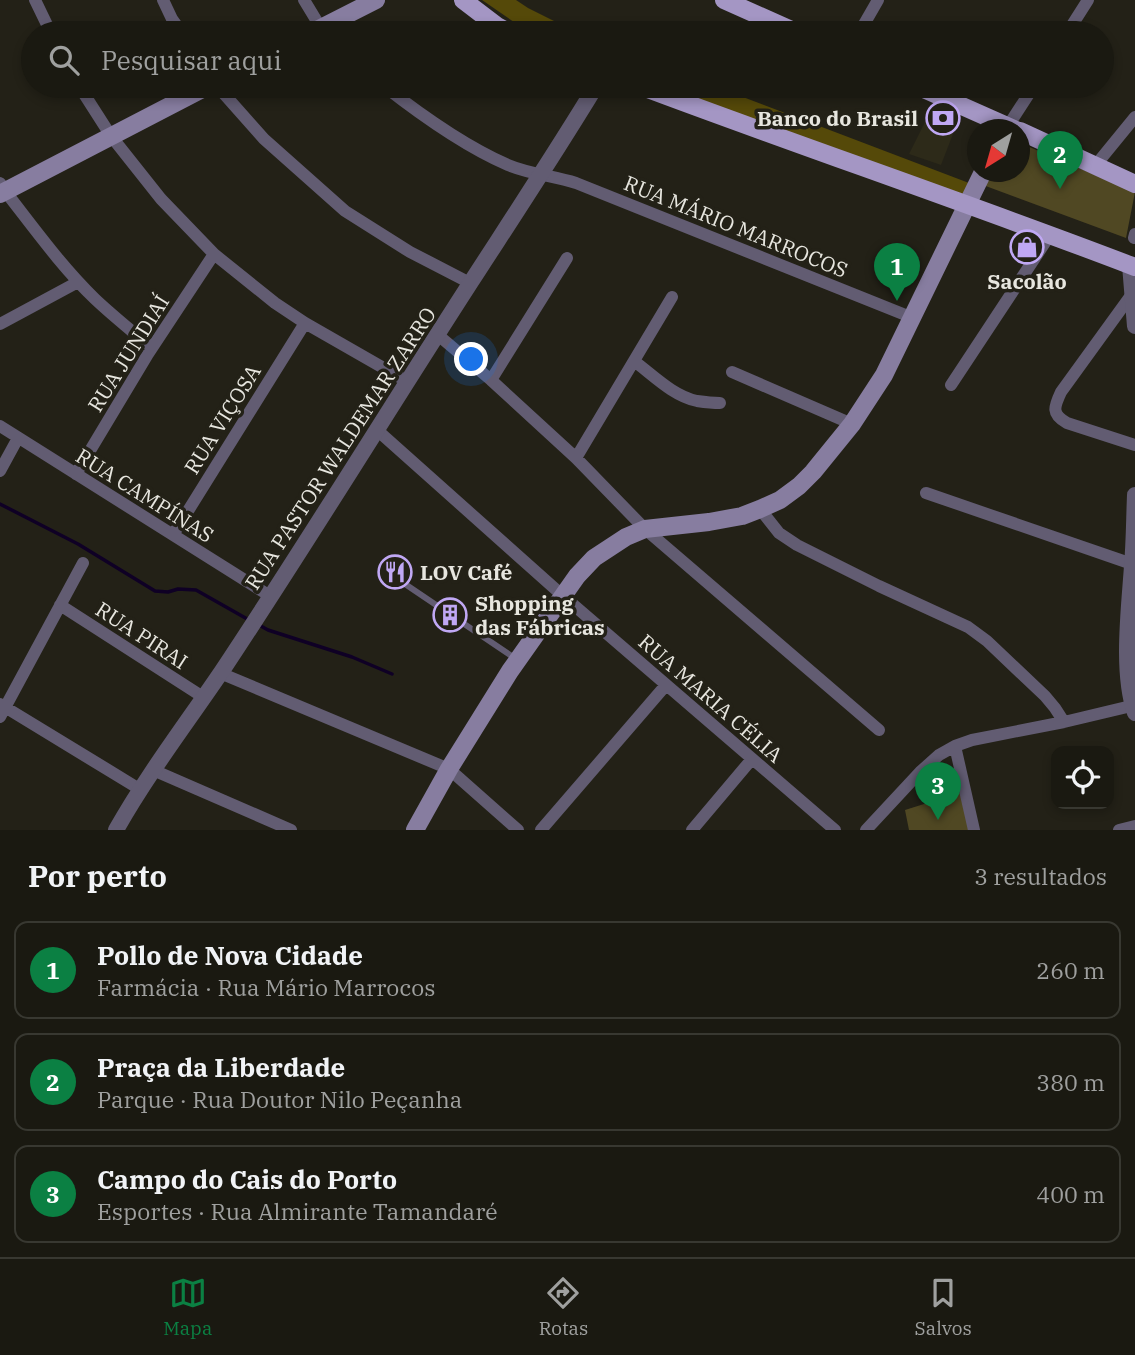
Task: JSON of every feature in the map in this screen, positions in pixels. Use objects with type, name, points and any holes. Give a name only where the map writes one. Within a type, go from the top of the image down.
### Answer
[{"type":"main road","points":[[339,21],[376,0]]},
{"type":"main road","points":[[463,0],[490,21]]},
{"type":"main road","points":[[724,0],[771,21]]},
{"type":"main road","points":[[2,189],[185,98]]},
{"type":"main road","points":[[672,98],[1133,266]]},
{"type":"main road","points":[[944,98],[990,119]]},
{"type":"main road","points":[[1030,137],[1135,184]]},
{"type":"main road","points":[[415,830],[449,769],[518,660],[562,595],[594,558],[626,537],[645,529],[709,522],[742,516],[760,509],[799,486],[813,472],[852,424],[884,375],[979,182]]},
{"type":"street","points":[[35,0],[45,21]]},
{"type":"street","points":[[163,0],[173,21]]},
{"type":"street","points":[[304,0],[314,21]]},
{"type":"street","points":[[866,21],[878,0]]},
{"type":"street","points":[[1075,21],[1088,0]]},
{"type":"street","points":[[87,98],[111,136],[161,199],[214,254],[275,303],[305,323],[408,382]]},
{"type":"street","points":[[228,98],[264,139],[345,211],[410,252],[470,284]]},
{"type":"street","name":"RUA MÁRIO MARROCOS","points":[[400,98],[482,152],[507,164],[576,183],[914,318]]},
{"type":"street","name":"RUA PASTOR WALDEMAR ZARRO","points":[[116,830],[270,596],[589,98]]},
{"type":"street","points":[[1017,119],[1028,98]]},
{"type":"street","points":[[1095,166],[1135,117]]},
{"type":"street","points":[[2,189],[78,282],[152,348]]},
{"type":"street","points":[[951,385],[1051,235]]},
{"type":"street","name":"RUA JUNDIAÍ","points":[[76,474],[152,348],[214,254]]},
{"type":"street","points":[[491,380],[567,258]]},
{"type":"street","points":[[1133,266],[1135,326]]},
{"type":"street","points":[[0,324],[78,282]]},
{"type":"street","points":[[1132,294],[1061,391],[1055,410],[1058,418],[1068,423],[1135,445]]},
{"type":"street","points":[[576,458],[672,296]]},
{"type":"street","name":"RUA VIÇOSA","points":[[173,535],[305,323]]},
{"type":"street","points":[[438,335],[576,458],[645,529],[879,730]]},
{"type":"street","points":[[634,360],[686,397],[696,401],[720,403]]},
{"type":"street","points":[[732,372],[852,424]]},
{"type":"street","name":"RUA CAMPÍNAS","points":[[0,426],[270,596]]},
{"type":"street","name":"RUA MARIA CÉLIA","points":[[377,430],[562,595],[835,830]]},
{"type":"street","points":[[0,471],[18,438]]},
{"type":"street","points":[[926,493],[1132,564]]},
{"type":"street","points":[[866,830],[920,772],[939,755],[955,746],[972,740],[1134,708],[1128,664],[1128,611],[1135,495]]},
{"type":"street","points":[[760,509],[779,533],[797,545],[968,627],[988,640],[1045,696],[1063,722]]},
{"type":"street","points":[[83,563],[2,709],[141,790]]},
{"type":"street","name":"RUA PIRAI","points":[[60,606],[203,697]]},
{"type":"street","points":[[220,673],[449,769],[519,830]]},
{"type":"street","points":[[541,830],[666,685]]},
{"type":"street","points":[[955,746],[974,830]]},
{"type":"street","points":[[692,830],[752,759]]},
{"type":"street","points":[[153,770],[291,830]]},
{"type":"street","points":[[1119,830],[1135,826]]},
{"type":"lane","points":[[405,584],[518,660]]},
{"type":"shaded area","points":[[482,0],[516,0],[554,21],[513,21]]},
{"type":"shaded area","points":[[694,98],[746,98],[969,183],[963,198]]},
{"type":"shaded area","points":[[932,108],[958,121],[941,165],[909,154]]},
{"type":"shaded area","points":[[1030,147],[1135,192],[1126,238],[983,185],[985,182],[1030,182]]},
{"type":"shaded area","points":[[962,792],[971,830],[909,830],[905,810]]},
{"type":"waterway","points":[[0,504],[78,544],[155,591],[196,590],[249,620]]},
{"type":"waterway","points":[[259,625],[352,657],[392,674]]},
{"type":"place","name":"Banco do Brasil","points":[[943,118]]},
{"type":"place","name":"Praça da Liberdade","points":[[1060,189]]},
{"type":"place","name":"Sacolão","points":[[1027,247]]},
{"type":"place","name":"Pollo de Nova Cidade","points":[[897,301]]},
{"type":"place","name":"LOV Café","points":[[395,572]]},
{"type":"place","name":"Shopping das Fábricas","points":[[450,615]]},
{"type":"place","name":"Campo do Cais do Porto","points":[[938,820]]}]
